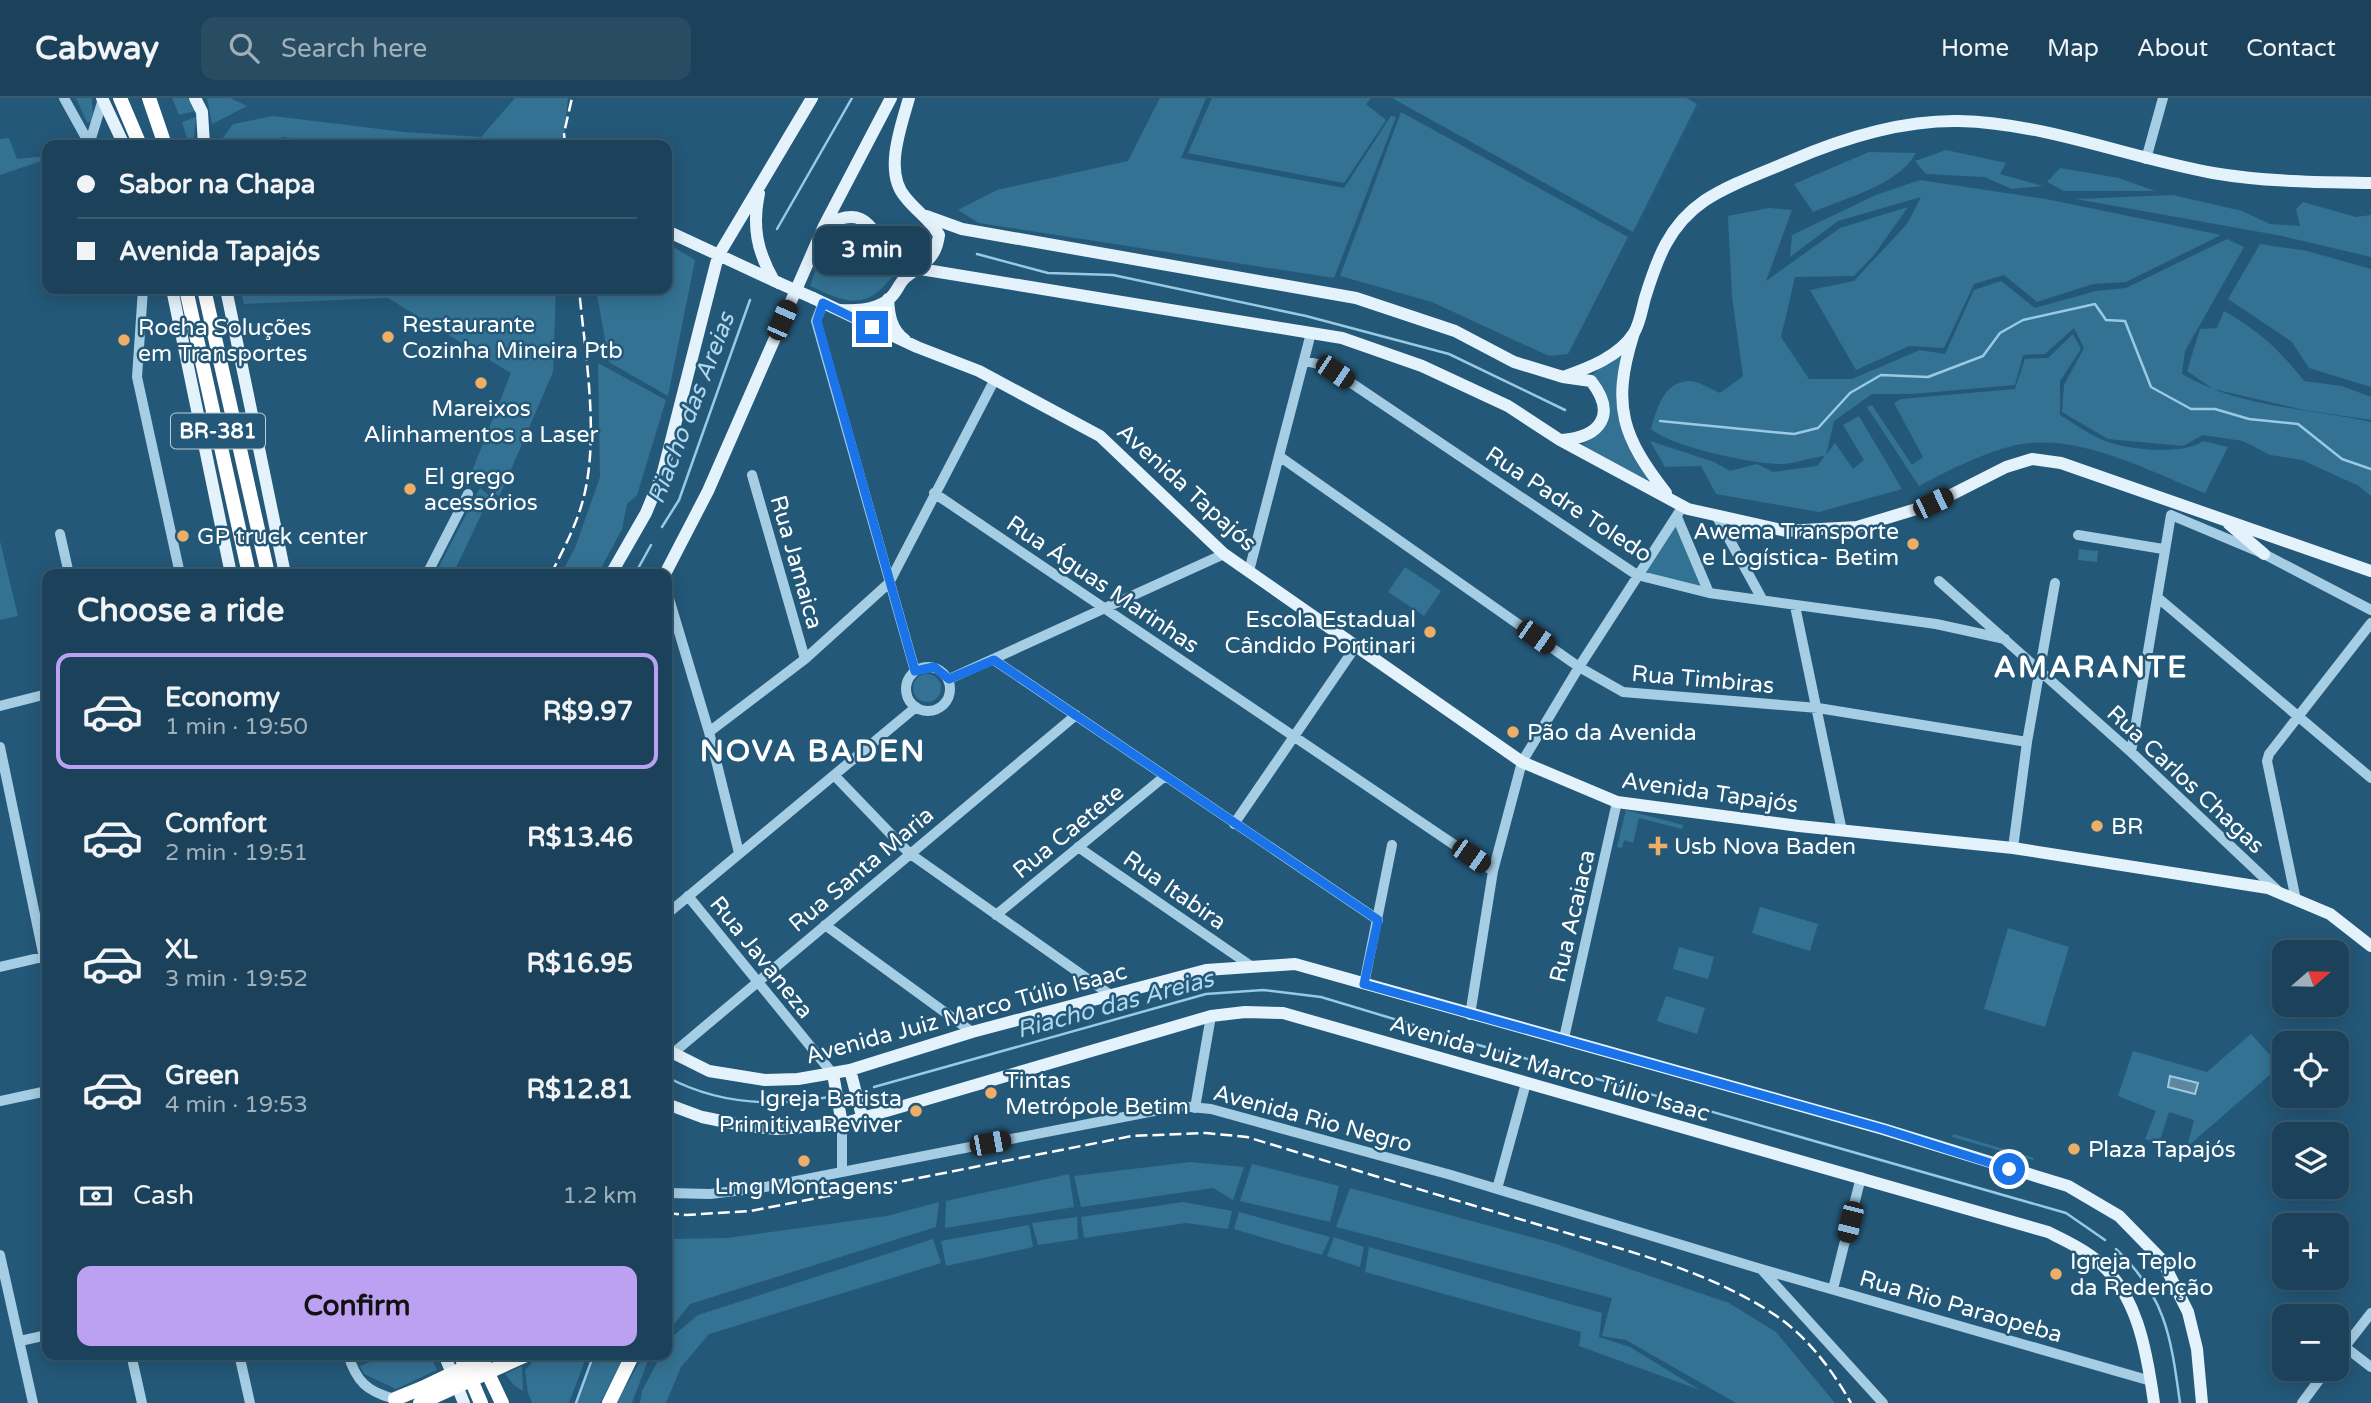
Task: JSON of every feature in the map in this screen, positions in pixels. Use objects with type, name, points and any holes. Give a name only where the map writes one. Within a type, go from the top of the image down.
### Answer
[{"type":"highway","points":[[120,98],[138,140]]},
{"type":"highway","points":[[149,98],[163,140]]},
{"type":"highway","name":"BR-381","points":[[187,294],[248,569]]},
{"type":"highway","name":"BR-381","points":[[206,294],[267,569]]},
{"type":"highway","points":[[463,1360],[481,1403]]},
{"type":"highway","points":[[481,1360],[502,1403]]},
{"type":"highway","points":[[421,1396],[483,1360]]},
{"type":"highway","points":[[391,1401],[421,1396],[513,1360]]},
{"type":"highway","points":[[609,1403],[629,1360]]},
{"type":"main road","points":[[195,98],[202,112],[204,140]]},
{"type":"main road","points":[[614,569],[646,513],[663,472],[718,256],[812,98]]},
{"type":"main road","points":[[668,569],[708,491],[824,226],[891,98]]},
{"type":"main road","points":[[836,310],[865,309],[888,299],[901,282],[937,249],[939,235],[926,216],[904,197],[894,169],[909,98]]},
{"type":"main road","points":[[103,99],[122,140]]},
{"type":"main road","points":[[2371,183],[2278,181],[2146,159],[2019,128],[1958,121],[1884,130],[1828,145],[1705,201],[1674,228],[1657,259],[1623,368],[1624,425],[1634,450],[1680,511],[1716,515],[1786,531],[1857,527],[1933,503],[2007,467],[2032,459],[2061,463],[2371,570]]},
{"type":"main road","points":[[761,183],[756,210],[756,239],[762,260],[777,282]]},
{"type":"main road","points":[[926,216],[962,229],[1356,298],[1454,331],[1514,362],[1563,377],[1591,381],[1601,394],[1605,408],[1601,423],[1591,434],[1582,438],[1560,440]]},
{"type":"main road","points":[[824,226],[840,217],[860,217],[869,224],[893,259],[902,266],[1342,338],[1422,366],[1508,406],[1560,440],[1670,499]]},
{"type":"main road","points":[[672,233],[777,282]]},
{"type":"main road","name":"Avenida Tapajós","points":[[777,282],[917,348],[995,379],[1100,436],[1224,554],[1522,762],[1617,802],[1842,831],[2013,848],[2268,888],[2329,914],[2369,939]]},
{"type":"main road","name":"BR-381","points":[[173,294],[230,569]]},
{"type":"main road","name":"BR-381","points":[[227,294],[284,569]]},
{"type":"main road","points":[[888,299],[888,315],[898,335],[917,348]]},
{"type":"main road","points":[[1563,377],[1595,365],[1634,333]]},
{"type":"main road","points":[[2223,519],[2264,554]]},
{"type":"main road","name":"Avenida Juiz Marco Túlio Isaac","points":[[672,1053],[709,1071],[765,1080],[833,1074],[972,1032],[1206,970],[1295,964],[1471,1016],[1564,1038],[1663,1070],[1883,1129],[2068,1186],[2119,1216],[2162,1260],[2188,1312],[2197,1349],[2202,1403]]},
{"type":"main road","name":"Avenida Juiz Marco Túlio Isaac","points":[[672,1106],[702,1117],[746,1126],[776,1129],[842,1124],[1211,1016],[1245,1012],[1283,1013],[2048,1232],[2093,1256],[2118,1282],[2133,1310],[2154,1403]]},
{"type":"main road","points":[[850,1070],[862,1116]]},
{"type":"main road","points":[[833,1074],[842,1124]]},
{"type":"main road","points":[[446,1360],[464,1403]]},
{"type":"street","points":[[66,98],[68,110],[87,140]]},
{"type":"street","points":[[2146,159],[2163,98]]},
{"type":"street","points":[[91,140],[103,99]]},
{"type":"street","points":[[143,294],[136,377],[179,569]]},
{"type":"street","points":[[818,300],[817,321],[915,671],[906,689],[916,707],[930,711],[943,706],[950,693],[949,679],[934,667],[915,671]]},
{"type":"street","points":[[1249,571],[1311,333]]},
{"type":"street","name":"Rua Padre Toledo","points":[[1305,361],[1326,366],[1637,575],[1710,593],[1937,624],[2005,639]]},
{"type":"street","points":[[709,732],[805,659],[889,583],[995,379]]},
{"type":"street","name":"Rua Timbiras","points":[[1279,456],[1579,667],[1623,692],[1818,708],[2027,742]]},
{"type":"street","name":"Rua Jamaica","points":[[752,475],[805,659]]},
{"type":"street","name":"Rua Águas Marinhas","points":[[934,493],[1493,871]]},
{"type":"street","points":[[430,569],[468,494]]},
{"type":"street","points":[[1471,1016],[1493,871],[1522,762],[1579,667],[1680,511]]},
{"type":"street","points":[[1680,511],[1710,593]]},
{"type":"street","points":[[1716,515],[1762,599]]},
{"type":"street","points":[[2131,752],[2163,549],[2171,515],[2264,554],[2371,610]]},
{"type":"street","points":[[60,534],[68,569]]},
{"type":"street","points":[[2078,535],[2163,549]]},
{"type":"street","points":[[949,679],[1224,554]]},
{"type":"street","name":"Rua Carlos Chagas","points":[[1939,581],[2131,752],[2280,893]]},
{"type":"street","points":[[2013,848],[2027,742],[2055,583]]},
{"type":"street","points":[[2157,597],[2371,778]]},
{"type":"street","points":[[1795,606],[1842,831]]},
{"type":"street","points":[[672,610],[709,732],[740,853]]},
{"type":"street","points":[[2296,900],[2267,761],[2269,754],[2296,717],[2371,623]]},
{"type":"street","points":[[1234,824],[1356,646]]},
{"type":"street","points":[[994,660],[1378,920]]},
{"type":"street","points":[[0,706],[42,695]]},
{"type":"street","points":[[672,910],[916,707]]},
{"type":"street","name":"Rua Santa Maria","points":[[672,1050],[758,983],[1076,715]]},
{"type":"street","points":[[0,747],[42,942]]},
{"type":"street","points":[[834,775],[909,853],[1112,996]]},
{"type":"street","name":"Rua Caetete","points":[[996,915],[1165,776]]},
{"type":"street","name":"Rua Acaiaca","points":[[1564,1038],[1617,802]]},
{"type":"street","points":[[1364,984],[1392,845]]},
{"type":"street","name":"Rua Itabira","points":[[1078,847],[1251,965]]},
{"type":"street","name":"Rua Javaneza","points":[[688,896],[833,1074]]},
{"type":"street","points":[[825,925],[972,1032]]},
{"type":"street","points":[[0,967],[42,957]]},
{"type":"street","points":[[1195,1108],[1211,1016]]},
{"type":"street","points":[[1497,1189],[1526,1083]]},
{"type":"street","points":[[0,1101],[42,1092]]},
{"type":"street","name":"Avenida Rio Negro","points":[[672,1193],[710,1194],[748,1189],[1180,1106],[1211,1109],[1497,1189],[1761,1269]]},
{"type":"street","points":[[842,1124],[842,1172]]},
{"type":"street","points":[[1833,1289],[1861,1177]]},
{"type":"street","points":[[0,1255],[33,1403]]},
{"type":"street","points":[[1761,1269],[1883,1403]]},
{"type":"street","name":"Rua Rio Paraopeba","points":[[1761,1269],[2151,1381]]},
{"type":"street","points":[[2349,1336],[2371,1313]]},
{"type":"street","points":[[20,1341],[42,1336]]},
{"type":"street","points":[[2349,1350],[2371,1367]]},
{"type":"street","points":[[132,1360],[142,1403]]},
{"type":"street","points":[[241,1360],[250,1403]]},
{"type":"street","points":[[351,1360],[361,1385],[391,1401]]},
{"type":"street","points":[[2302,1403],[2318,1381]]},
{"type":"shaded area","points":[[76,98],[92,98],[93,121],[87,123]]},
{"type":"shaded area","points":[[172,98],[188,98],[195,111],[179,115]]},
{"type":"shaded area","points":[[207,98],[230,98],[247,106],[212,124]]},
{"type":"shaded area","points":[[515,98],[568,98],[564,140],[300,140],[284,137],[270,140],[222,139],[233,124],[273,116],[404,132],[481,137]]},
{"type":"shaded area","points":[[1160,98],[1206,98],[1181,158],[1344,188],[1391,116],[1396,117],[1334,278],[979,223],[958,210],[997,190],[1128,161]]},
{"type":"shaded area","points":[[1212,98],[1371,98],[1366,104],[1386,120],[1344,183],[1188,153]]},
{"type":"shaded area","points":[[1392,98],[1686,98],[1697,104],[1633,232]]},
{"type":"shaded area","points":[[1401,112],[1628,237],[1568,354],[1549,356],[1432,302],[1340,276]]},
{"type":"shaded area","points":[[196,117],[194,140],[187,140],[182,122]]},
{"type":"shaded area","points":[[9,138],[17,159],[42,156],[42,161],[0,175],[0,139]]},
{"type":"shaded area","points":[[1946,150],[2006,163],[2000,174],[2043,186],[2012,189],[1984,177],[1926,174],[1915,161]]},
{"type":"shaded area","points":[[1869,152],[1916,153],[1897,174],[1884,182],[1813,212],[1794,184]]},
{"type":"shaded area","points":[[2060,168],[2119,178],[2155,191],[2064,191],[2047,182]]},
{"type":"shaded area","points":[[1920,180],[2046,199],[2221,235],[2126,282],[2093,284],[2037,302],[2004,275],[1974,284],[1944,348],[1909,346],[1856,370],[1810,290],[1854,281],[1907,224],[1921,197],[1838,221],[1790,257],[1792,235],[1876,195]]},
{"type":"shaded area","points":[[2173,195],[2242,211],[2270,224],[2300,226],[2296,209],[2303,202],[2356,217],[2371,215],[2371,257],[2282,236],[2076,199]]},
{"type":"shaded area","points":[[1908,207],[1874,255],[1854,276],[1795,277],[1781,337],[1809,379],[1852,379],[1920,350],[1945,354],[1974,290],[2001,281],[2035,308],[2096,291],[2126,288],[2227,239],[2244,247],[2185,351],[2182,374],[2227,394],[2250,400],[2371,422],[2371,496],[2359,486],[2302,460],[2270,455],[2243,441],[2203,435],[2183,446],[2108,439],[2062,412],[2064,385],[2084,348],[2074,328],[2045,354],[2023,355],[2015,385],[1912,394],[1872,394],[1834,421],[1826,455],[1835,443],[1853,469],[1864,460],[1843,425],[1859,416],[1902,489],[1819,512],[1716,494],[1701,466],[1665,467],[1650,441],[1714,462],[1730,471],[1757,464],[1773,472],[1817,466],[1825,456],[1783,464],[1764,463],[1675,442],[1651,429],[1662,398],[1673,386],[1693,381],[1720,393],[1743,376],[1732,297],[1728,216],[1769,208],[1792,210],[1766,281],[1840,228]]},
{"type":"shaded area","points":[[840,223],[864,228],[897,270],[887,283],[867,298],[847,300],[810,286],[825,245]]},
{"type":"shaded area","points":[[2260,244],[2307,251],[2371,269],[2371,387],[2309,368],[2292,342],[2228,299]]},
{"type":"shaded area","points":[[672,246],[695,260],[668,396],[609,362],[597,294],[672,294]]},
{"type":"shaded area","points":[[241,294],[556,294],[553,372],[499,497],[472,471],[511,373],[388,298],[244,304]]},
{"type":"shaded area","points":[[2224,311],[2268,342],[2304,381],[2342,386],[2371,397],[2371,420],[2304,410],[2213,389],[2187,371],[2200,329],[2217,328]]},
{"type":"shaded area","points":[[2073,334],[2081,349],[2060,381],[2060,415],[2089,433],[2117,445],[2171,450],[2203,441],[2228,447],[2205,493],[2119,458],[2052,443],[2030,443],[2003,448],[1919,486],[1867,407],[1872,405],[1912,465],[1923,457],[1894,403],[1901,399],[2015,389],[2025,359],[2048,358]]},
{"type":"shaded area","points":[[1625,349],[1618,386],[1619,419],[1629,449],[1650,481],[1581,446],[1604,427],[1590,376]]},
{"type":"shaded area","points":[[598,363],[666,400],[637,495],[627,504],[622,529],[601,569],[564,569],[575,548],[600,477]]},
{"type":"shaded area","points":[[480,488],[490,496],[455,569],[438,569]]},
{"type":"shaded area","points":[[1675,523],[1703,587],[1643,573]]},
{"type":"shaded area","points":[[0,541],[18,616],[0,620]]},
{"type":"shaded area","points":[[2079,549],[2098,551],[2097,562],[2078,560]]},
{"type":"shaded area","points":[[1405,567],[1441,591],[1424,616],[1388,592]]},
{"type":"shaded area","points":[[927,674],[937,678],[941,688],[937,698],[927,702],[917,698],[913,688],[917,678]]},
{"type":"shaded area","points":[[1626,810],[1683,825],[1682,829],[1639,818],[1633,843],[1624,840],[1622,848],[1617,847]]},
{"type":"shaded area","points":[[1760,907],[1818,924],[1810,951],[1752,933]]},
{"type":"shaded area","points":[[2008,928],[2069,947],[2045,1027],[1984,1009]]},
{"type":"shaded area","points":[[1679,947],[1714,957],[1708,979],[1673,969]]},
{"type":"shaded area","points":[[1666,996],[1705,1008],[1697,1034],[1657,1021]]},
{"type":"shaded area","points":[[2251,1034],[2272,1057],[2272,1073],[2187,1147],[2194,1120],[2169,1112],[2159,1143],[2145,1139],[2156,1111],[2118,1096],[2133,1051],[2207,1072]]},
{"type":"shaded area","points":[[2170,1076],[2198,1083],[2195,1094],[2168,1087]]},
{"type":"shaded area","points":[[1953,1134],[2034,1158],[2033,1160],[1952,1137]]},
{"type":"shaded area","points":[[1190,1162],[1244,1167],[1233,1200],[1213,1188],[1081,1207],[1074,1176]]},
{"type":"shaded area","points":[[1252,1164],[1339,1186],[1330,1222],[1240,1201]]},
{"type":"shaded area","points":[[1069,1174],[1074,1207],[945,1228],[946,1201]]},
{"type":"shaded area","points":[[1350,1188],[1553,1243],[1729,1303],[1776,1332],[1835,1403],[1736,1403],[1626,1340],[1602,1336],[1612,1298],[1336,1227]]},
{"type":"shaded area","points":[[939,1202],[936,1227],[690,1304],[672,1327],[672,1239],[727,1238],[887,1216]]},
{"type":"shaded area","points":[[1183,1202],[1232,1211],[1228,1229],[1186,1223],[1084,1238],[1081,1217]]},
{"type":"shaded area","points":[[1239,1212],[1330,1237],[1322,1255],[1234,1229]]},
{"type":"shaded area","points":[[1077,1217],[1078,1239],[1038,1245],[1032,1223]]},
{"type":"shaded area","points":[[1029,1225],[1033,1247],[946,1266],[941,1241]]},
{"type":"shaded area","points":[[1334,1237],[1364,1247],[1360,1267],[1327,1256]]},
{"type":"shaded area","points":[[933,1239],[941,1263],[709,1334],[681,1367],[666,1403],[640,1403],[642,1391],[658,1360],[672,1360],[672,1337],[698,1315]]},
{"type":"shaded area","points":[[1369,1247],[1602,1313],[1599,1337],[1630,1347],[1700,1390],[1579,1346],[1581,1332],[1365,1272]]},
{"type":"shaded area","points":[[376,1360],[432,1360],[437,1370],[396,1389],[364,1374],[360,1366]]},
{"type":"shaded area","points":[[534,1360],[585,1360],[569,1403],[532,1403],[525,1370]]},
{"type":"shaded area","points":[[594,1360],[622,1360],[600,1403],[577,1403]]},
{"type":"shaded area","points":[[641,1360],[648,1360],[632,1403],[616,1403]]},
{"type":"shaded area","points":[[522,1366],[523,1391],[505,1374]]},
{"type":"waterway","name":"Riacho das Areias","points":[[777,229],[852,98]]},
{"type":"waterway","points":[[977,254],[1048,273],[1113,275],[1306,316],[1449,354],[1565,410]]},
{"type":"waterway","name":"Riacho das Areias","points":[[662,527],[679,500],[750,300]]},
{"type":"waterway","points":[[1660,421],[1794,434],[1818,428],[1850,393],[1881,375],[1928,377],[1983,356],[2000,333],[2023,320],[2095,304],[2106,320],[2125,321],[2151,387],[2191,409],[2215,409],[2249,419],[2298,424],[2342,459],[2371,469]]},
{"type":"waterway","name":"Riacho das Areias","points":[[638,569],[651,545]]},
{"type":"waterway","name":"Riacho das Areias","points":[[874,1087],[1206,994],[1263,990],[1321,997],[1447,1035]]},
{"type":"waterway","name":"Riacho das Areias","points":[[1468,1042],[2066,1213],[2105,1240]]},
{"type":"waterway","name":"Riacho das Areias","points":[[672,1079],[706,1093],[746,1101],[788,1102],[829,1097]]},
{"type":"waterway","name":"Riacho das Areias","points":[[2116,1249],[2133,1266],[2156,1301],[2169,1338],[2180,1403]]},
{"type":"waterway","points":[[576,1403],[592,1360]]},
{"type":"railway","points":[[565,140],[572,98]]},
{"type":"railway","points":[[554,569],[577,519],[588,475],[590,395],[580,294]]},
{"type":"railway","points":[[672,1214],[751,1211],[1132,1136],[1206,1133],[1247,1137],[1627,1250],[1718,1284],[1775,1315],[1798,1333],[1827,1366],[1851,1403]]},
{"type":"place","name":"Restaurante Cozinha Mineira Ptb","points":[[388,337]]},
{"type":"place","name":"Rocha Soluções em Transportes","points":[[124,340]]},
{"type":"place","name":"Mareixos Alinhamentos a Laser","points":[[481,383]]},
{"type":"place","name":"El grego acessórios","points":[[410,489]]},
{"type":"place","name":"GP truck center","points":[[183,536]]},
{"type":"place","name":"Awema Transporte e Logística- Betim","points":[[1913,544]]},
{"type":"place","name":"Escola Estadual Cândido Portinari","points":[[1430,632]]},
{"type":"place","name":"Pão da Avenida","points":[[1513,732]]},
{"type":"place","name":"BR","points":[[2097,826]]},
{"type":"place","name":"Usb Nova Baden","points":[[1658,846]]},
{"type":"place","name":"Tintas Metrópole Betim","points":[[991,1093]]},
{"type":"place","name":"Igreja Batista Primitiva Reviver","points":[[916,1111]]},
{"type":"place","name":"Plaza Tapajós","points":[[2074,1149]]},
{"type":"place","name":"Lmg Montagens","points":[[804,1161]]},
{"type":"place","name":"Igreja Teplo da Redenção","points":[[2056,1274]]},
{"type":"district","name":"AMARANTE","points":[[2091,667]]},
{"type":"district","name":"NOVA BADEN","points":[[813,751]]},
{"type":"route","points":[[872,327],[823,303],[817,321],[915,671],[920,667],[934,667],[945,673],[949,679],[994,660],[1378,920],[1364,984],[1464,1014],[1564,1038],[1663,1070],[1883,1129],[2009,1169]]}]
